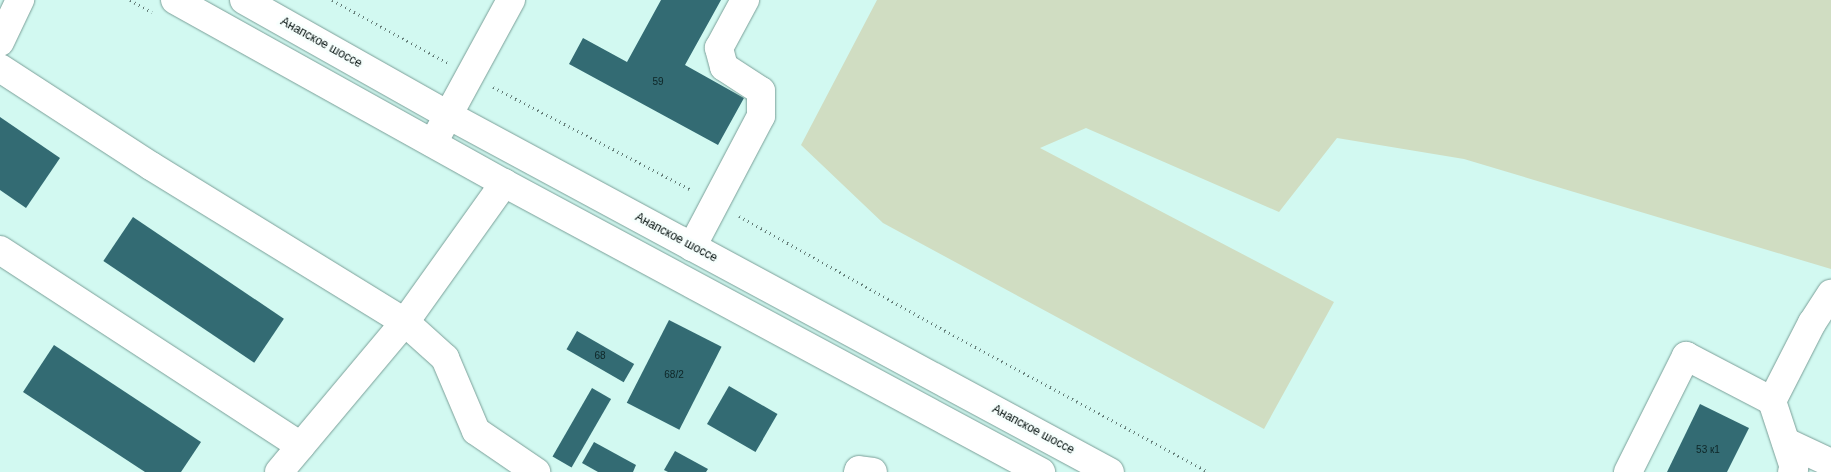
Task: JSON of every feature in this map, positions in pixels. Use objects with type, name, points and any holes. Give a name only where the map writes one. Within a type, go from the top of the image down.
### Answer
[{"type":"main road","points":[[0,42],[20,0]]},
{"type":"main road","points":[[176,0],[504,183],[1041,472]]},
{"type":"main road","name":"Анапское шоссе","points":[[244,0],[448,115],[1110,472]]},
{"type":"main road","points":[[433,143],[511,0]]},
{"type":"main road","points":[[692,247],[714,202],[762,116],[761,91],[724,67],[719,48],[745,0]]},
{"type":"main road","points":[[0,68],[151,166],[405,322],[446,358],[476,431],[536,472]]},
{"type":"main road","points":[[279,472],[405,322],[504,183]]},
{"type":"main road","points":[[0,250],[301,446]]},
{"type":"main road","points":[[1772,401],[1812,323],[1831,294]]},
{"type":"main road","points":[[1628,472],[1686,356],[1772,401],[1794,468],[1792,472]]},
{"type":"main road","points":[[1786,442],[1831,463]]},
{"type":"main road","points":[[858,472],[859,470],[873,472]]},
{"type":"path","points":[[332,0],[470,75],[714,202],[953,335],[1208,472]]},
{"type":"green space","points":[[877,0],[1831,0],[1831,269],[1464,159],[1337,138],[1279,212],[1086,128],[1040,148],[1334,302],[1264,429],[883,223],[801,145]]},
{"type":"building","points":[[661,0],[721,0],[685,65],[744,98],[718,145],[569,64],[583,38],[627,62]]},
{"type":"building","points":[[0,117],[60,158],[26,208],[0,190]]},
{"type":"building","points":[[133,217],[284,319],[254,363],[103,261]]},
{"type":"building","points":[[669,320],[722,347],[679,430],[627,403]]},
{"type":"building","points":[[577,331],[634,364],[624,382],[566,349]]},
{"type":"building","points":[[54,345],[201,442],[181,472],[145,472],[23,392]]},
{"type":"building","points":[[729,386],[777,414],[755,452],[707,424]]},
{"type":"building","points":[[592,388],[611,399],[572,467],[552,456]]},
{"type":"building","points":[[1700,404],[1749,428],[1727,472],[1667,472]]},
{"type":"building","points":[[594,442],[636,465],[633,472],[598,472],[582,463]]},
{"type":"building","points":[[675,451],[708,469],[706,472],[668,472],[664,470]]}]
